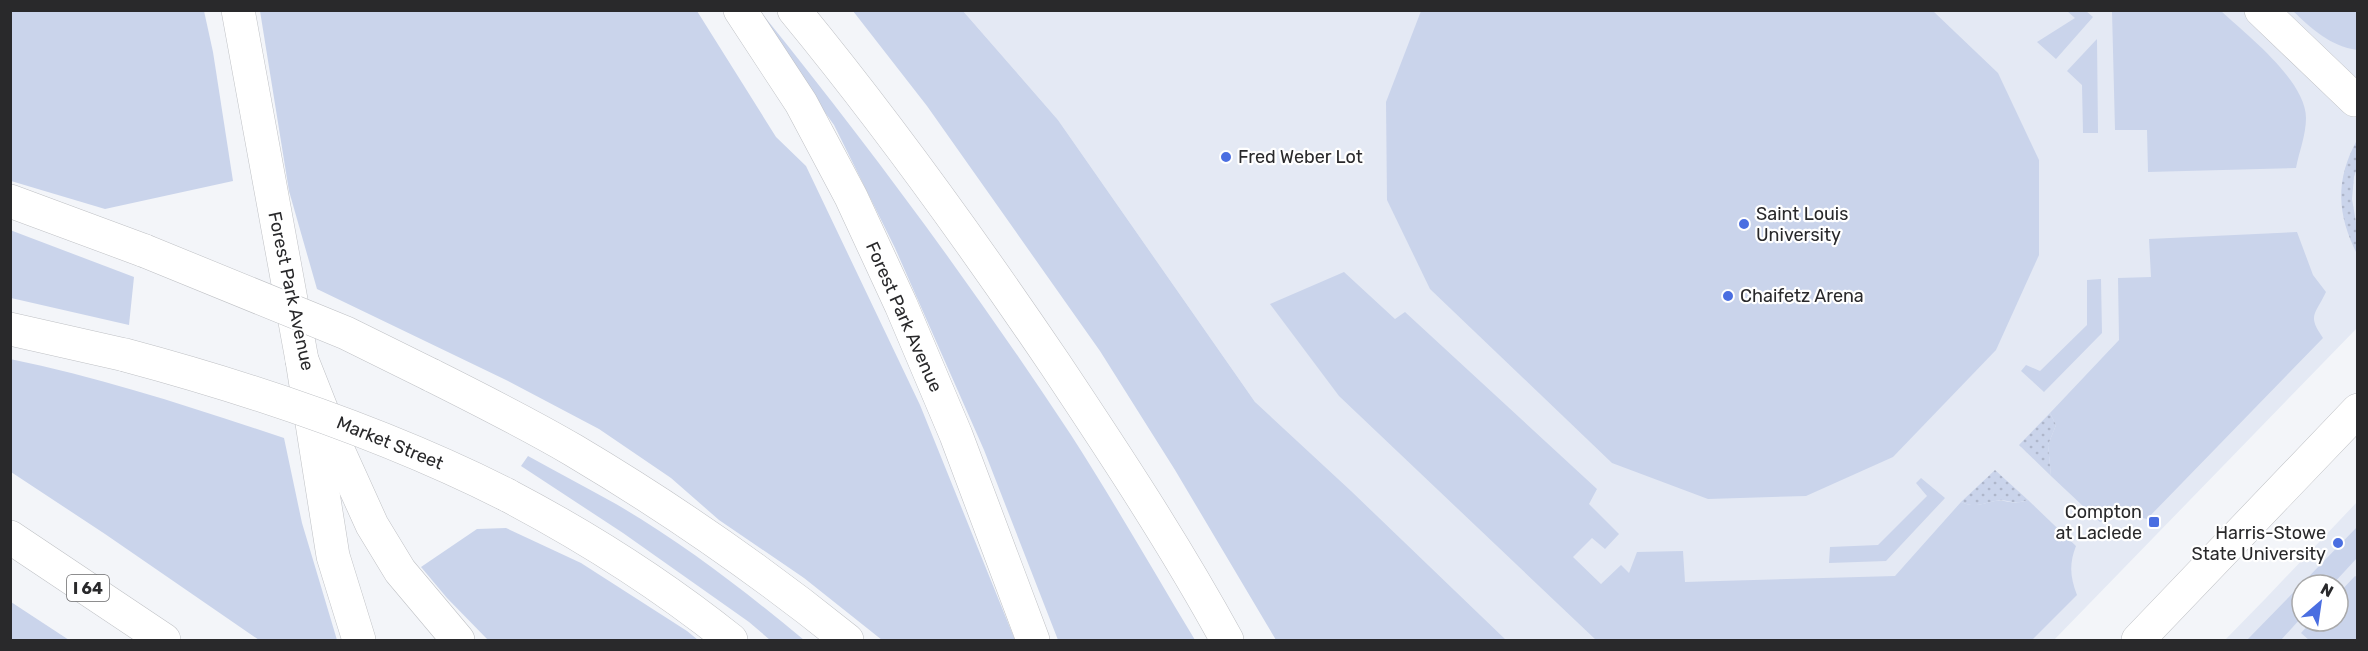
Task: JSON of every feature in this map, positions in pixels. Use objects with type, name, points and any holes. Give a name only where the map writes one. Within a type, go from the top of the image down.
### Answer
[{"type":"main road","name":"Forest Park Avenue","points":[[238,10],[302,360],[334,441],[372,525],[400,571],[458,640]]},
{"type":"main road","name":"Forest Park Avenue","points":[[740,10],[801,103],[851,197],[901,305],[956,435],[1033,640]]},
{"type":"main road","points":[[794,10],[893,137],[1005,291],[1117,456],[1227,640]]},
{"type":"main road","points":[[2261,10],[2355,100],[2358,98]]},
{"type":"main road","points":[[10,201],[145,251],[346,333],[431,375],[571,449],[647,495],[782,588],[847,640]]},
{"type":"main road","name":"Market Street","points":[[10,328],[125,355],[238,387],[386,440],[456,469],[564,525],[637,570],[731,640]]},
{"type":"main road","points":[[302,360],[333,556],[359,640]]},
{"type":"main road","points":[[2138,640],[2358,410]]},
{"type":"main road","name":"I 64","points":[[10,537],[164,640]]},
{"type":"shaded area","points":[[10,11],[204,11],[213,52],[233,181],[105,209],[11,181]]},
{"type":"shaded area","points":[[260,11],[697,11],[776,137],[806,166],[920,405],[1015,640],[882,640],[804,578],[719,520],[671,478],[599,429],[506,380],[317,289],[289,191]]},
{"type":"shaded area","points":[[752,11],[760,11],[841,114],[997,326],[1087,460],[1195,640],[1058,640],[984,450],[895,248],[834,125]]},
{"type":"shaded area","points":[[853,11],[963,11],[1058,120],[1255,402],[1506,640],[1276,640],[1175,470],[1100,351],[927,106]]},
{"type":"shaded area","name":"Saint Louis University","points":[[963,11],[2357,11],[2357,328],[2054,640],[1402,640],[1255,402],[1058,120]]},
{"type":"shaded area","name":"Chaifetz Arena","points":[[1421,11],[1933,11],[1998,73],[2039,160],[2039,255],[1996,350],[1893,457],[1806,496],[1708,499],[1612,463],[1430,289],[1387,200],[1386,102]]},
{"type":"shaded area","points":[[2067,11],[2086,11],[2093,17],[2056,59],[2037,42],[2075,18]]},
{"type":"shaded area","points":[[2112,11],[2221,11],[2273,60],[2296,89],[2303,104],[2306,124],[2296,168],[2148,172],[2147,130],[2115,130]]},
{"type":"shaded area","points":[[2293,11],[2357,11],[2357,50],[2330,41]]},
{"type":"shaded area","points":[[2097,39],[2098,133],[2083,133],[2082,85],[2067,71]]},
{"type":"shaded area","points":[[2357,140],[2357,168],[2352,199],[2357,228],[2357,254],[2345,225],[2341,197],[2345,169]]},
{"type":"shaded area","points":[[10,230],[134,277],[129,325],[11,298]]},
{"type":"shaded area","points":[[2297,232],[2313,275],[2326,292],[2314,315],[2315,324],[2323,338],[2147,519],[2123,516],[2100,522],[2051,476],[2048,445],[2056,425],[2050,413],[2119,340],[2118,278],[2151,277],[2149,239]]},
{"type":"shaded area","points":[[1344,272],[1395,319],[1405,312],[1597,489],[1589,504],[1619,534],[1605,549],[1592,538],[1573,557],[1601,584],[1621,565],[1629,573],[1637,552],[1683,551],[1685,582],[1895,576],[1961,502],[1974,505],[1995,501],[2028,500],[2076,546],[2071,570],[2077,595],[2032,640],[1596,640],[1339,396],[1270,304]]},
{"type":"shaded area","points":[[2101,279],[2102,333],[2044,392],[2021,371],[2026,365],[2040,371],[2087,325],[2087,280]]},
{"type":"shaded area","points":[[10,359],[114,384],[284,438],[302,523],[337,640],[259,640],[11,472]]},
{"type":"shaded area","points":[[2050,413],[2056,425],[2048,445],[2051,476],[2019,445]]},
{"type":"shaded area","points":[[528,456],[616,504],[689,551],[804,640],[770,640],[749,622],[623,533],[521,466]]},
{"type":"shaded area","points":[[1995,470],[2028,500],[2018,502],[1999,500],[1974,505],[1961,502]]},
{"type":"shaded area","points":[[1921,478],[1945,498],[1886,561],[1829,563],[1830,547],[1878,545],[1927,496],[1916,483]]},
{"type":"shaded area","name":"Harris-Stowe State University","points":[[2357,502],[2357,640],[2225,640],[2266,598]]},
{"type":"shaded area","points":[[2357,527],[2357,558],[2343,573],[2312,573]]},
{"type":"shaded area","points":[[506,528],[581,563],[698,640],[488,640],[447,598],[421,567],[477,529]]},
{"type":"shaded area","points":[[2355,576],[2358,578],[2357,640],[2309,640],[2301,633],[2350,633],[2350,581]]},
{"type":"shaded area","points":[[2290,596],[2290,630],[2281,640],[2247,640]]},
{"type":"shaded area","points":[[11,602],[69,640],[11,640]]},
{"type":"place","name":"Fred Weber Lot","points":[[1226,157]]},
{"type":"place","name":"Saint Louis University","points":[[1744,224]]},
{"type":"place","name":"Chaifetz Arena","points":[[1728,296]]},
{"type":"place","name":"Compton at Laclede","points":[[2154,522]]},
{"type":"place","name":"Harris-Stowe State University","points":[[2338,543]]}]
